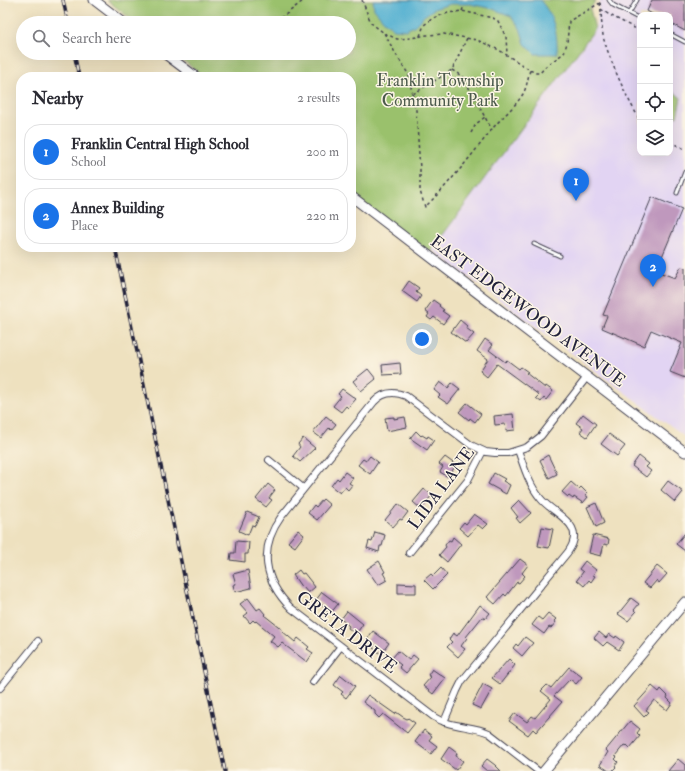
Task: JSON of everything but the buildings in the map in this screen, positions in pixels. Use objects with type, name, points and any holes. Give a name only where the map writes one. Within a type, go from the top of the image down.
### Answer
[{"type":"main road","points":[[94,0],[115,16]]},
{"type":"main road","points":[[173,60],[189,72]]},
{"type":"main road","name":"EAST EDGEWOOD AVENUE","points":[[356,200],[685,452]]},
{"type":"main road","points":[[544,771],[685,602]]},
{"type":"street","name":"LIDA LANE","points":[[409,553],[468,480],[483,451],[498,453],[518,450],[530,445],[541,436],[587,377]]},
{"type":"street","name":"GRETA DRIVE","points":[[483,451],[471,445],[406,396],[397,393],[387,393],[376,400],[303,488],[281,517],[271,534],[267,556],[269,575],[274,587],[285,603],[434,717],[444,722],[482,730],[489,733],[538,771]]},
{"type":"street","points":[[444,722],[456,691],[462,681],[568,552],[572,543],[572,527],[564,517],[541,500],[531,485],[518,450]]},
{"type":"street","points":[[270,460],[303,488]]},
{"type":"street","points":[[0,688],[38,641]]},
{"type":"street","points":[[313,682],[341,646]]},
{"type":"lane","points":[[609,0],[614,5],[637,17]]},
{"type":"lane","points":[[629,13],[637,0]]},
{"type":"lane","points":[[673,36],[685,42]]},
{"type":"lane","points":[[677,193],[685,172]]},
{"type":"lane","points":[[534,244],[560,256]]},
{"type":"path","points":[[284,16],[304,0]]},
{"type":"path","points":[[362,0],[371,23],[384,33],[397,39],[444,34],[477,40],[508,55],[536,73],[540,73],[546,66],[564,53],[567,43],[569,21],[600,3],[602,0]]},
{"type":"path","points":[[600,3],[604,39],[620,81],[637,115]]},
{"type":"path","points":[[462,11],[464,6]]},
{"type":"path","points":[[601,9],[637,29]]},
{"type":"path","points":[[420,36],[424,25],[433,18],[448,13],[462,11],[493,18],[498,21],[506,37],[508,55]]},
{"type":"path","points":[[384,33],[412,80],[411,88],[416,110],[420,191],[425,207],[457,174],[524,92],[530,70]]},
{"type":"path","points":[[413,94],[452,70],[467,38]]},
{"type":"path","points":[[452,70],[463,77],[492,130]]},
{"type":"path","points":[[471,133],[476,124],[485,117]]},
{"type":"path","points":[[673,144],[685,150]]},
{"type":"shaded area","points":[[600,0],[685,0],[685,437],[432,250],[595,30]]},
{"type":"green space","name":"Franklin Township Community Park","points":[[107,0],[596,0],[590,9],[595,29],[428,255],[356,198],[356,72],[198,72],[183,60],[356,60],[356,16],[127,16]]},
{"type":"green space","points":[[673,92],[681,98],[677,117],[673,115]]},
{"type":"water","points":[[373,0],[540,0],[549,12],[552,19],[557,39],[557,54],[535,54],[525,44],[520,28],[511,16],[493,9],[470,4],[450,4],[434,9],[414,26],[406,30],[394,29],[384,21],[374,9]]},
{"type":"railway","points":[[63,0],[66,16]]},
{"type":"railway","points":[[75,60],[78,72]]},
{"type":"railway","points":[[116,252],[225,771]]},
{"type":"place","name":"Franklin Central High School","points":[[576,201]]},
{"type":"place","name":"Annex Building","points":[[653,287]]}]
